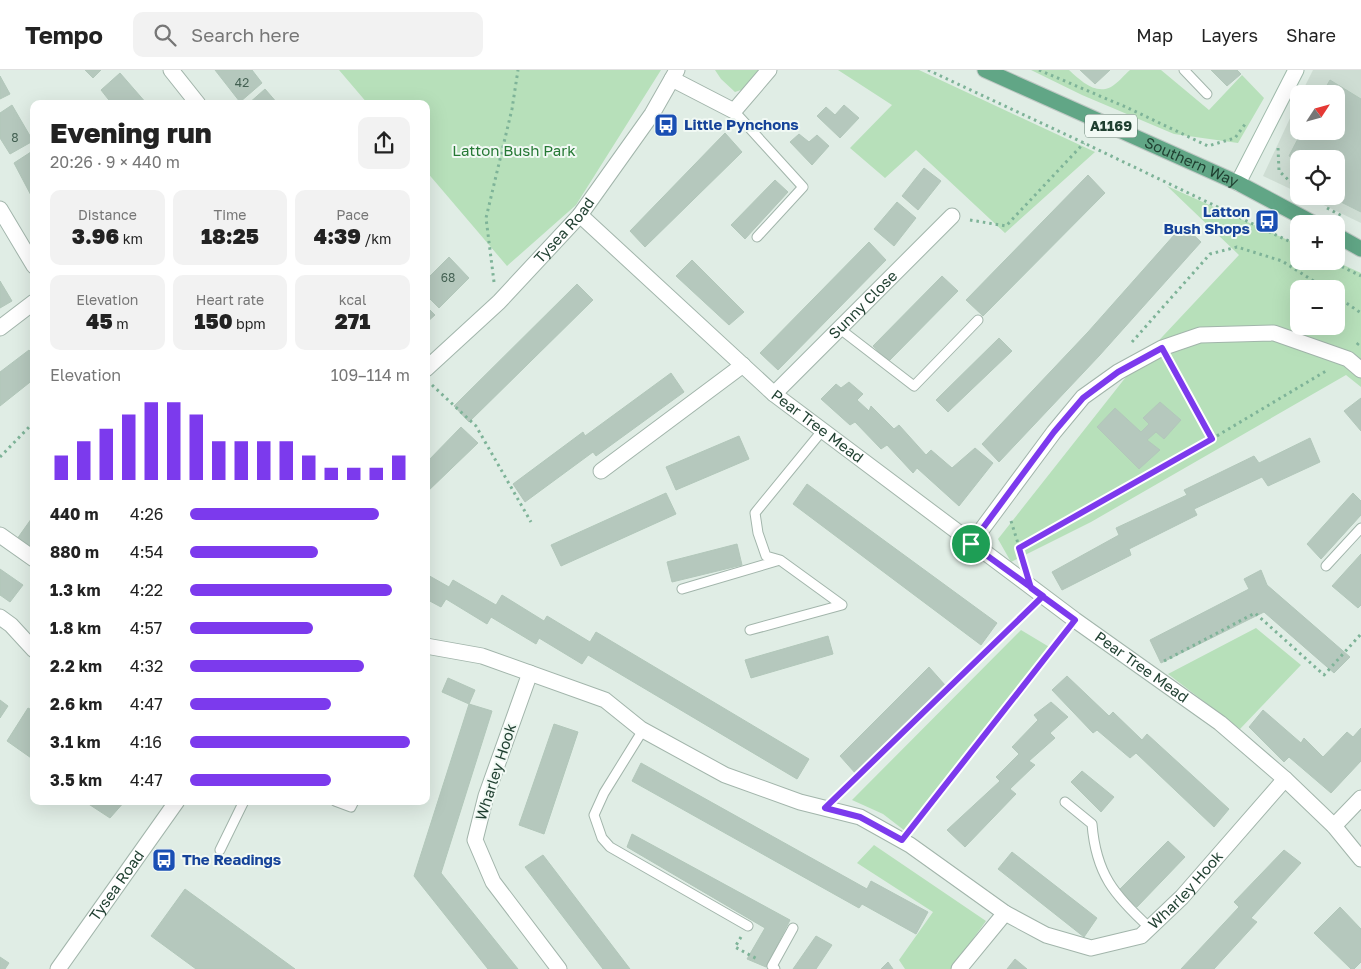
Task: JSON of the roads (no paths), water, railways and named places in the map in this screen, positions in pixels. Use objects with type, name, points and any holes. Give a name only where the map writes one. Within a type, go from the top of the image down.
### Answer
[{"type":"main road","name":"Southern Way","points":[[985,70],[1238,182],[1298,215]]},
{"type":"main road","points":[[1345,241],[1361,249]]},
{"type":"street","points":[[171,70],[195,100]]},
{"type":"street","points":[[675,75],[734,111],[769,70]]},
{"type":"street","points":[[1238,182],[1296,70]]},
{"type":"street","name":"Tysea Road","points":[[430,365],[499,302],[580,215],[652,114],[675,75]]},
{"type":"street","points":[[0,209],[30,259]]},
{"type":"street","name":"Pear Tree Mead","points":[[580,215],[774,394],[971,544],[1220,723],[1285,779],[1334,826],[1361,859]]},
{"type":"street","name":"Sunny Close","points":[[774,394],[952,216]]},
{"type":"street","points":[[0,328],[30,305]]},
{"type":"street","points":[[971,544],[1054,432],[1083,398],[1118,372],[1162,348],[1200,335],[1274,333],[1348,359],[1361,370]]},
{"type":"street","points":[[601,471],[743,365]]},
{"type":"street","points":[[0,534],[30,556]]},
{"type":"street","points":[[0,617],[11,625],[30,646]]},
{"type":"street","name":"Wharley Hook","points":[[430,647],[482,656],[605,700],[643,730],[725,774],[800,802],[860,817],[902,840],[1005,912],[1046,935],[1092,948],[1141,936],[1182,897],[1285,779]]},
{"type":"street","name":"Wharley Hook","points":[[530,673],[486,796],[475,840],[493,882],[559,969]]},
{"type":"street","points":[[1334,826],[1361,798]]},
{"type":"street","name":"Tysea Road","points":[[58,969],[173,805]]},
{"type":"street","points":[[959,969],[1005,912]]},
{"type":"lane","points":[[1184,70],[1207,94]]},
{"type":"lane","points":[[734,111],[803,187],[757,237]]},
{"type":"lane","points":[[840,329],[914,386],[978,320]]},
{"type":"lane","points":[[750,630],[842,605],[780,560],[766,556],[758,533],[755,513],[822,431]]},
{"type":"lane","points":[[1326,566],[1361,528]]},
{"type":"lane","points":[[682,589],[780,560]]},
{"type":"lane","points":[[643,730],[604,793],[594,815],[602,838],[610,847],[748,926]]},
{"type":"lane","points":[[1065,802],[1092,824],[1093,840],[1102,872],[1126,906],[1150,928]]},
{"type":"lane","points":[[220,850],[242,805]]},
{"type":"lane","points":[[773,968],[793,928]]},
{"type":"place","name":"Little Pynchons","points":[[666,125]]},
{"type":"place","name":"Latton Bush Shops","points":[[1267,221]]},
{"type":"place","name":"The Readings","points":[[164,860]]},
{"type":"park label","name":"Latton Bush Park","points":[[514,151]]}]
